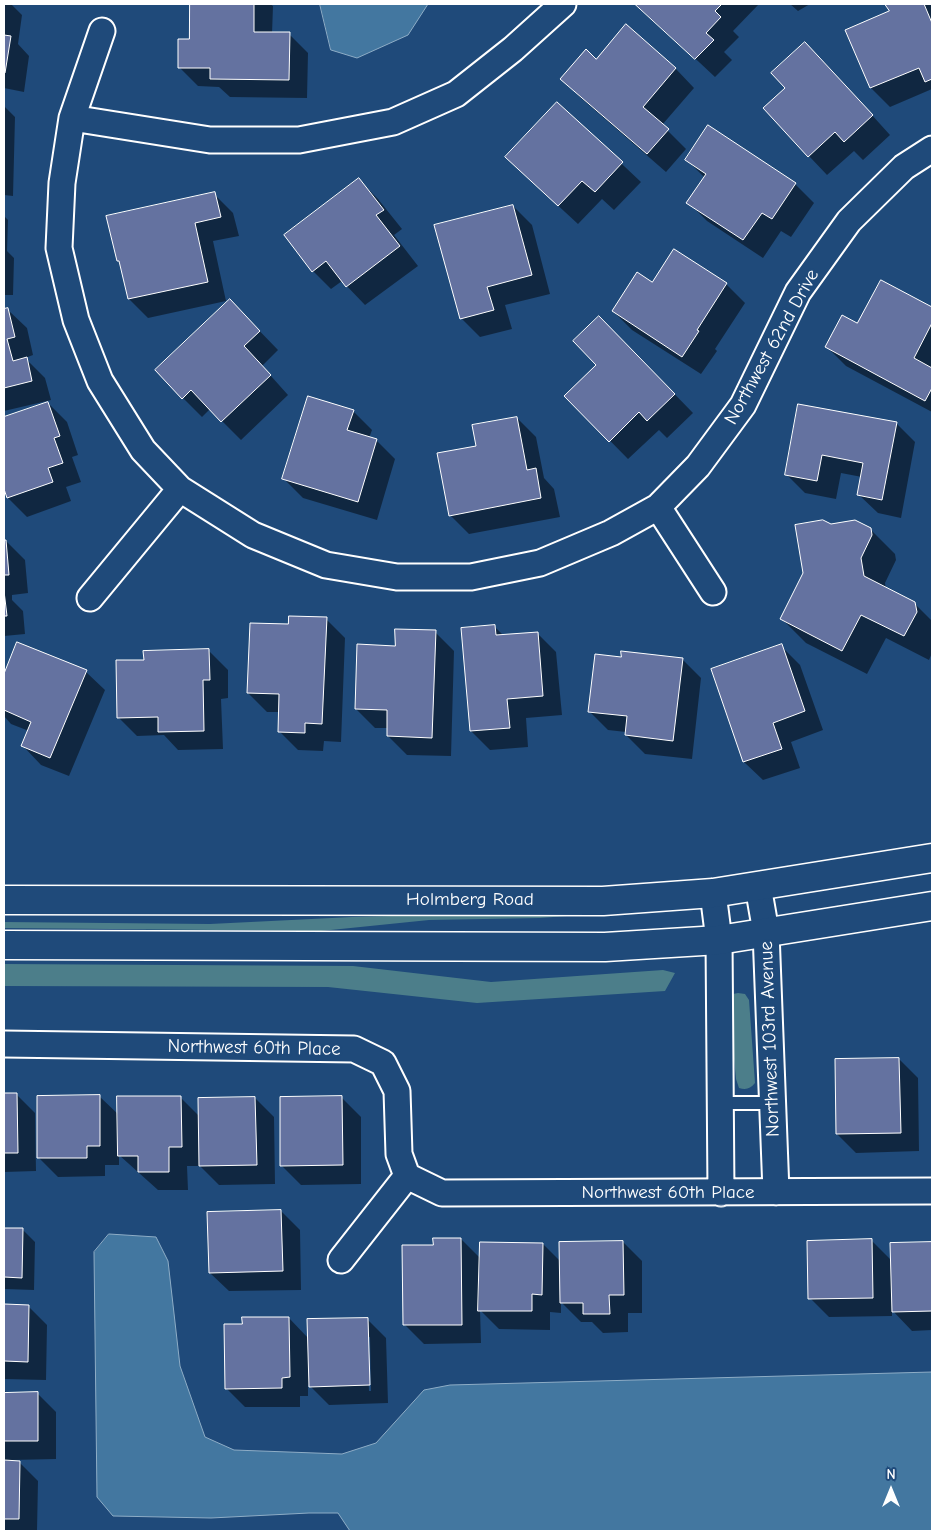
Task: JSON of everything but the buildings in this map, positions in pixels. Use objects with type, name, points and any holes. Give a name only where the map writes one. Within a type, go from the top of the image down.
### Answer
[{"type":"street","points":[[72,118],[210,140],[300,140],[393,122],[456,94],[513,49],[563,4]]},
{"type":"street","name":"Northwest 62nd Drive","points":[[102,31],[72,118],[62,183],[59,248],[76,320],[100,381],[143,450],[180,489],[253,535],[326,565],[397,578],[470,578],[540,563],[611,533],[658,507],[698,466],[743,405],[798,292],[849,222],[904,167],[932,149]]},
{"type":"street","points":[[90,598],[180,489]]},
{"type":"street","points":[[658,507],[712,592]]},
{"type":"street","name":"Holmberg Road","points":[[4,900],[603,901],[712,893],[932,858]]},
{"type":"street","name":"Northwest 103rd Avenue","points":[[758,886],[766,932],[776,1192]]},
{"type":"street","points":[[712,893],[719,940],[721,1193]]},
{"type":"street","points":[[4,945],[605,947],[719,940],[932,906]]},
{"type":"street","name":"Northwest 60th Place","points":[[4,1044],[354,1049],[383,1063],[397,1091],[399,1154],[407,1176],[442,1193],[932,1191]]},
{"type":"street","points":[[341,1260],[407,1176]]},
{"type":"lane","points":[[720,1103],[772,1103]]},
{"type":"green space","points":[[662,909],[540,918],[429,920],[321,931],[4,928],[4,922],[210,924],[352,917]]},
{"type":"green space","points":[[4,964],[353,966],[491,982],[663,970],[675,973],[665,991],[477,1003],[328,987],[4,986]]},
{"type":"green space","points":[[738,993],[745,994],[749,1000],[755,1083],[746,1089],[739,1088],[736,1079],[728,998]]},
{"type":"water","points":[[320,4],[428,4],[408,35],[357,58],[331,50]]},
{"type":"water","points":[[109,1234],[156,1237],[168,1261],[180,1366],[205,1437],[234,1450],[342,1454],[376,1443],[424,1390],[450,1385],[932,1372],[932,1531],[350,1531],[338,1513],[211,1518],[113,1516],[97,1497],[94,1252]]}]
